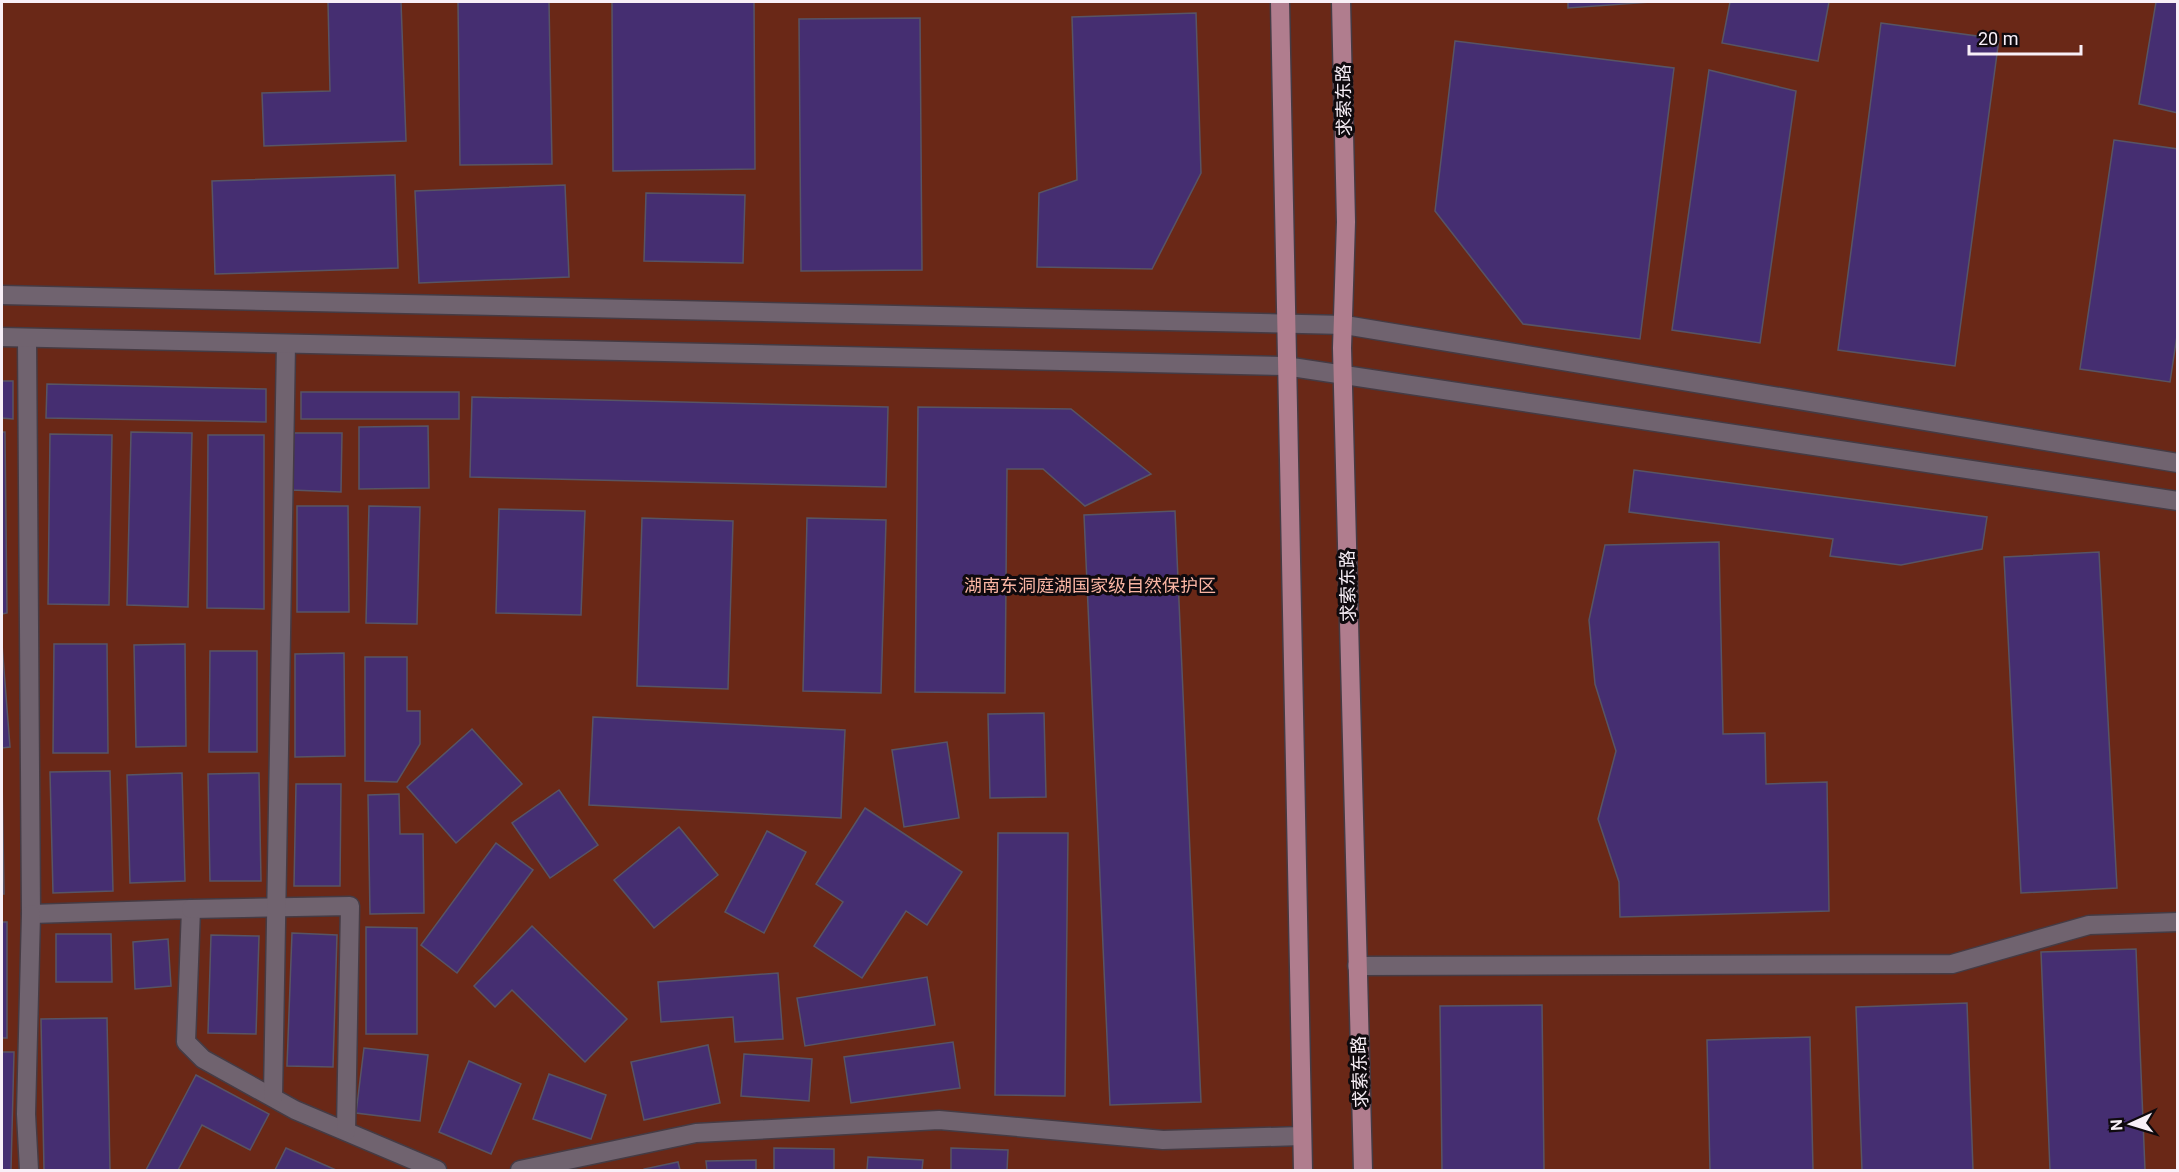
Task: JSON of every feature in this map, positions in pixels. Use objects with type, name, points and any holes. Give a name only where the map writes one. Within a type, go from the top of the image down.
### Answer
[{"type":"main road","points":[[1280,2],[1285,366],[1303,1170]]},
{"type":"main road","name":"求索东路","points":[[1341,2],[1346,222],[1343,375],[1363,1170]]},
{"type":"main road","points":[[2,295],[1345,325],[2178,463]]},
{"type":"main road","points":[[2,337],[1285,366],[2178,501]]},
{"type":"main road","points":[[27,338],[31,914],[26,1114],[29,1170]]},
{"type":"main road","points":[[273,1097],[286,344]]},
{"type":"main road","points":[[31,914],[350,906],[346,1131]]},
{"type":"main road","points":[[191,909],[186,1042],[203,1059],[273,1097],[437,1170]]},
{"type":"main road","points":[[1357,966],[1952,964],[2089,925],[2178,922]]},
{"type":"main road","points":[[520,1170],[696,1133],[939,1120],[1163,1140],[1302,1136]]},
{"type":"green space","name":"湖南东洞庭湖国家级自然保护区","points":[[2,2],[2177,2],[2177,1170],[2,1170]]},
{"type":"building","points":[[328,2],[401,2],[406,141],[264,146],[262,93],[330,91]]},
{"type":"building","points":[[458,2],[549,2],[552,164],[460,165]]},
{"type":"building","points":[[612,2],[754,2],[755,169],[613,171]]},
{"type":"building","points":[[1568,2],[1651,2],[1568,8]]},
{"type":"building","points":[[1730,2],[1829,2],[1818,61],[1722,43]]},
{"type":"building","points":[[2156,2],[2178,2],[2178,113],[2139,104]]},
{"type":"building","points":[[1196,13],[1201,173],[1152,269],[1037,267],[1039,193],[1077,180],[1072,17]]},
{"type":"building","points":[[920,18],[922,270],[801,271],[799,19]]},
{"type":"building","points":[[1881,23],[1999,39],[1955,366],[1838,350]]},
{"type":"building","points":[[1455,41],[1674,68],[1640,339],[1523,324],[1435,211]]},
{"type":"building","points":[[1709,70],[1796,91],[1760,343],[1672,330]]},
{"type":"building","points":[[2114,140],[2178,149],[2178,329],[2170,382],[2080,369]]},
{"type":"building","points":[[395,175],[398,268],[215,274],[212,181]]},
{"type":"building","points":[[565,185],[569,277],[419,283],[415,191]]},
{"type":"building","points":[[646,193],[745,195],[743,263],[644,261]]},
{"type":"building","points":[[2,381],[13,381],[13,419],[2,418]]},
{"type":"building","points":[[47,384],[266,389],[266,422],[46,418]]},
{"type":"building","points":[[301,392],[459,392],[459,419],[301,419]]},
{"type":"building","points":[[472,397],[888,407],[886,487],[470,477]]},
{"type":"building","points":[[918,407],[1071,409],[1151,474],[1085,506],[1043,469],[1007,469],[1005,693],[915,692]]},
{"type":"building","points":[[428,426],[429,488],[359,489],[359,427]]},
{"type":"building","points":[[2,432],[5,432],[7,613],[2,614]]},
{"type":"building","points":[[131,432],[192,433],[188,607],[127,605]]},
{"type":"building","points":[[293,433],[342,433],[341,492],[291,490]]},
{"type":"building","points":[[50,434],[112,435],[109,605],[48,604]]},
{"type":"building","points":[[208,435],[264,435],[264,609],[207,608]]},
{"type":"building","points":[[1634,470],[1987,517],[1982,549],[1901,565],[1830,556],[1833,539],[1629,512]]},
{"type":"building","points":[[297,506],[348,506],[349,612],[297,612]]},
{"type":"building","points":[[369,506],[420,507],[417,624],[366,623]]},
{"type":"building","points":[[499,509],[585,511],[581,615],[496,613]]},
{"type":"building","points":[[1175,511],[1201,1102],[1110,1105],[1084,515]]},
{"type":"building","points":[[642,518],[733,521],[728,689],[637,686]]},
{"type":"building","points":[[807,518],[886,520],[881,693],[803,691]]},
{"type":"building","points":[[1719,542],[1723,734],[1765,733],[1766,784],[1827,782],[1829,911],[1620,917],[1619,882],[1598,819],[1616,751],[1595,684],[1589,620],[1605,545]]},
{"type":"building","points":[[2099,552],[2117,888],[2021,893],[2004,557]]},
{"type":"building","points":[[2,644],[10,747],[2,748]]},
{"type":"building","points":[[54,644],[107,644],[108,753],[53,753]]},
{"type":"building","points":[[185,644],[186,746],[136,747],[134,645]]},
{"type":"building","points":[[210,651],[257,651],[257,752],[209,752]]},
{"type":"building","points":[[344,653],[345,756],[295,757],[295,654]]},
{"type":"building","points":[[365,657],[407,657],[407,711],[420,711],[420,744],[397,782],[365,781]]},
{"type":"building","points":[[1044,713],[1046,797],[990,798],[988,714]]},
{"type":"building","points":[[593,717],[845,730],[841,818],[589,805]]},
{"type":"building","points":[[472,729],[522,784],[456,843],[407,787]]},
{"type":"building","points":[[947,742],[959,818],[904,827],[892,750]]},
{"type":"building","points":[[110,771],[113,891],[53,893],[50,772]]},
{"type":"building","points":[[182,773],[185,881],[130,883],[127,775]]},
{"type":"building","points":[[259,773],[261,881],[210,881],[208,774]]},
{"type":"building","points":[[2,776],[4,894],[2,894]]},
{"type":"building","points":[[296,784],[341,784],[340,886],[294,886]]},
{"type":"building","points":[[559,790],[598,845],[550,878],[512,823]]},
{"type":"building","points":[[399,794],[400,834],[423,834],[424,913],[370,914],[368,795]]},
{"type":"building","points":[[865,808],[962,872],[927,925],[906,911],[862,978],[814,946],[843,902],[816,884]]},
{"type":"building","points":[[679,827],[718,875],[654,928],[614,880]]},
{"type":"building","points":[[767,831],[806,852],[764,933],[725,912]]},
{"type":"building","points":[[998,833],[1068,833],[1065,1096],[995,1095]]},
{"type":"building","points":[[496,843],[533,870],[457,973],[421,945]]},
{"type":"building","points":[[2,922],[7,922],[7,1038],[2,1038]]},
{"type":"building","points":[[532,926],[627,1019],[585,1062],[512,990],[495,1007],[474,986]]},
{"type":"building","points":[[366,927],[417,928],[417,1034],[366,1034]]},
{"type":"building","points":[[292,933],[337,935],[333,1067],[287,1066]]},
{"type":"building","points":[[56,934],[111,934],[112,982],[56,982]]},
{"type":"building","points":[[211,935],[259,936],[256,1034],[208,1033]]},
{"type":"building","points":[[168,939],[171,986],[135,989],[133,942]]},
{"type":"building","points":[[2136,949],[2145,1170],[2050,1170],[2041,952]]},
{"type":"building","points":[[778,973],[783,1039],[735,1042],[733,1017],[661,1022],[658,982]]},
{"type":"building","points":[[927,977],[935,1025],[805,1046],[797,998]]},
{"type":"building","points":[[1967,1003],[1973,1170],[1862,1170],[1856,1007]]},
{"type":"building","points":[[1542,1005],[1544,1170],[1442,1170],[1440,1006]]},
{"type":"building","points":[[107,1018],[110,1170],[44,1170],[41,1019]]},
{"type":"building","points":[[1810,1037],[1813,1170],[1710,1170],[1707,1040]]},
{"type":"building","points":[[953,1042],[960,1088],[851,1103],[844,1057]]},
{"type":"building","points":[[708,1045],[720,1103],[644,1120],[631,1062]]},
{"type":"building","points":[[364,1048],[428,1055],[420,1121],[356,1113]]},
{"type":"building","points":[[2,1052],[14,1052],[11,1170],[2,1170]]},
{"type":"building","points":[[744,1054],[812,1059],[809,1101],[741,1096]]},
{"type":"building","points":[[469,1061],[521,1084],[491,1154],[439,1132]]},
{"type":"building","points":[[549,1074],[606,1095],[591,1139],[533,1119]]},
{"type":"building","points":[[196,1075],[269,1114],[250,1150],[202,1125],[178,1170],[146,1170]]},
{"type":"building","points":[[286,1148],[336,1170],[275,1170]]},
{"type":"building","points":[[774,1148],[834,1149],[834,1170],[774,1170]]},
{"type":"building","points":[[951,1148],[1008,1150],[1007,1170],[951,1170]]},
{"type":"building","points":[[868,1157],[923,1160],[922,1170],[867,1170]]},
{"type":"building","points":[[756,1160],[756,1170],[707,1170],[706,1161]]},
{"type":"building","points":[[678,1162],[680,1170],[644,1170],[644,1169]]}]
